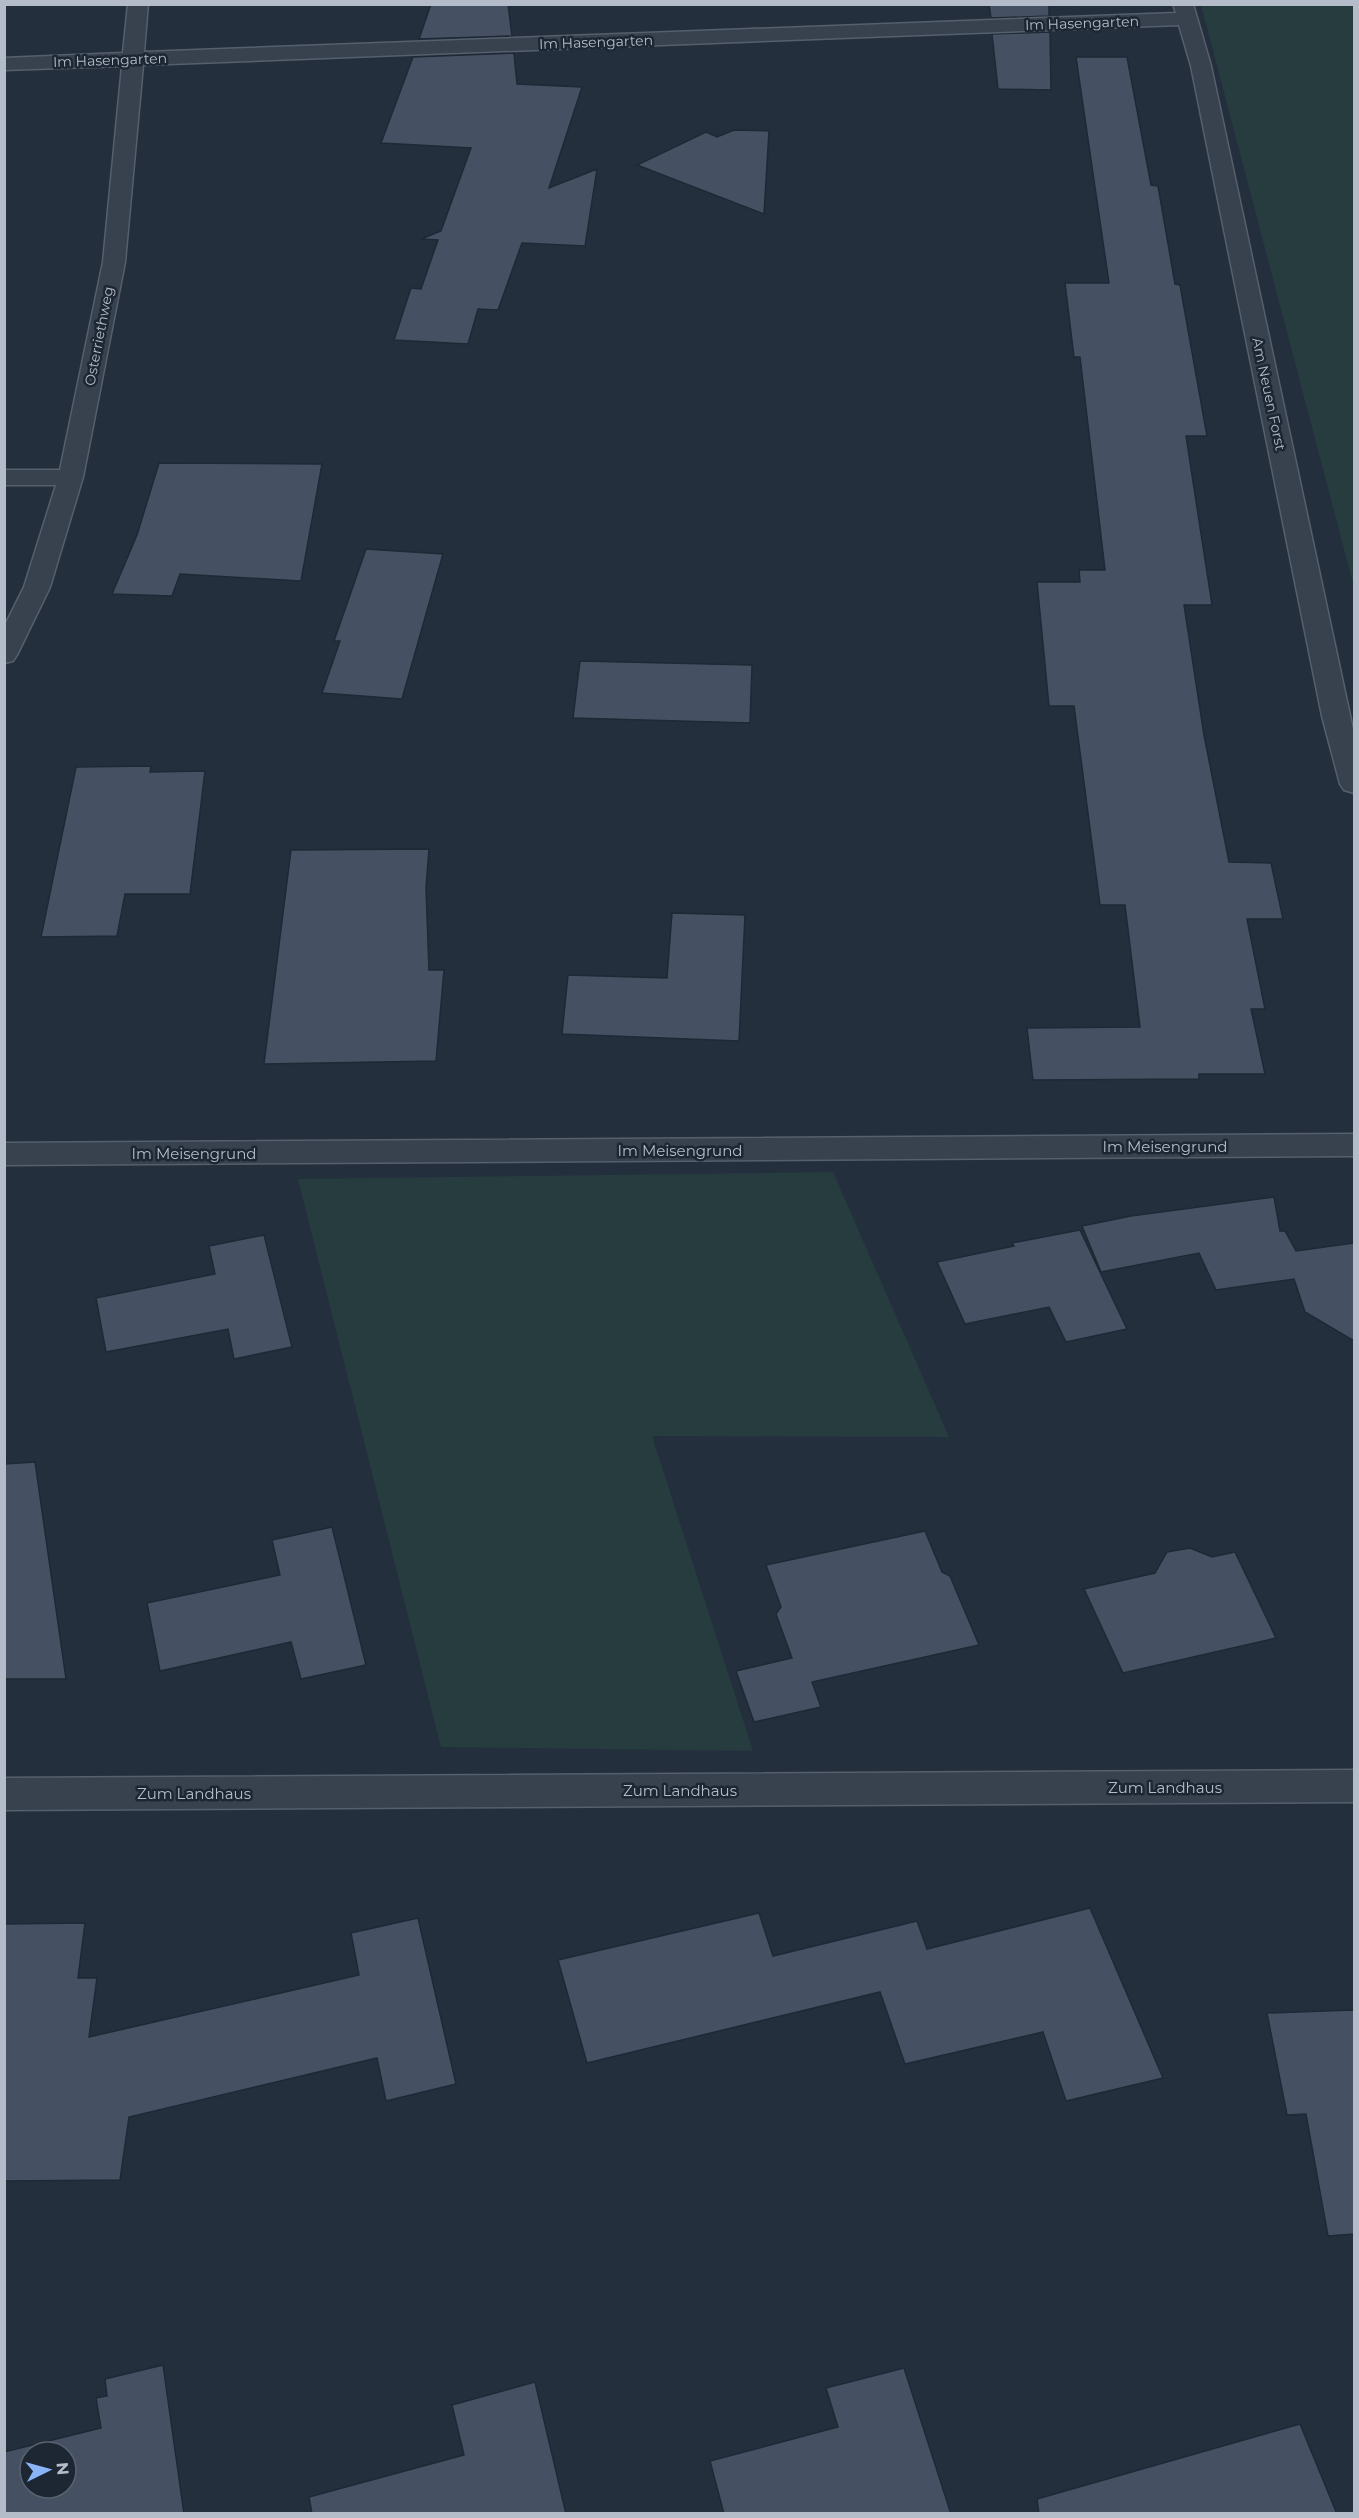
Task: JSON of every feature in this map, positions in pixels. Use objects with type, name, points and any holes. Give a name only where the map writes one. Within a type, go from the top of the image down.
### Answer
[{"type":"street","name":"Osterriethweg","points":[[4,656],[37,587],[71,477],[114,262],[138,4]]},
{"type":"street","name":"Im Hasengarten","points":[[4,64],[1185,12]]},
{"type":"street","name":"Am Neuen Forst","points":[[1185,12],[1201,66],[1336,716],[1354,784]]},
{"type":"street","points":[[4,478],[71,477]]},
{"type":"street","name":"Im Meisengrund","points":[[4,1154],[1354,1145]]},
{"type":"street","name":"Zum Landhaus","points":[[4,1794],[1354,1786]]},
{"type":"green space","points":[[1201,5],[1354,5],[1354,587]]},
{"type":"green space","points":[[833,1172],[949,1437],[652,1436],[753,1751],[441,1747],[298,1179]]},
{"type":"building","points":[[431,4],[508,4],[512,36],[419,39]]},
{"type":"building","points":[[989,4],[1049,4],[1049,16],[991,18]]},
{"type":"building","points":[[1050,32],[1051,90],[998,89],[992,34]]},
{"type":"building","points":[[514,53],[517,84],[582,87],[549,188],[597,169],[585,246],[522,243],[498,310],[478,309],[468,344],[394,340],[411,288],[421,289],[438,240],[421,239],[441,231],[471,148],[381,143],[413,57]]},
{"type":"building","points":[[1076,57],[1127,57],[1151,185],[1158,186],[1175,284],[1180,285],[1207,436],[1186,436],[1212,605],[1184,605],[1204,735],[1229,862],[1271,863],[1283,919],[1247,919],[1265,1009],[1251,1009],[1265,1074],[1199,1074],[1199,1079],[1033,1080],[1027,1028],[1140,1027],[1125,905],[1100,905],[1074,706],[1049,706],[1037,582],[1080,582],[1079,570],[1105,570],[1080,357],[1074,357],[1065,283],[1109,283]]},
{"type":"building","points":[[734,130],[769,131],[764,214],[637,165],[706,132],[717,137]]},
{"type":"building","points":[[159,463],[322,464],[301,581],[180,574],[172,596],[112,594],[137,535]]},
{"type":"building","points":[[366,549],[443,554],[402,699],[322,693],[340,641],[334,641]]},
{"type":"building","points":[[580,661],[752,665],[750,723],[573,718]]},
{"type":"building","points":[[151,766],[150,772],[205,771],[190,894],[125,894],[117,936],[41,937],[76,767]]},
{"type":"building","points":[[429,849],[426,888],[429,970],[444,970],[436,1061],[264,1064],[291,850]]},
{"type":"building","points":[[672,913],[745,915],[739,1041],[562,1034],[568,975],[667,978]]},
{"type":"building","points":[[1274,1197],[1280,1231],[1285,1231],[1296,1251],[1354,1243],[1354,1341],[1305,1312],[1294,1279],[1216,1290],[1199,1253],[1101,1272],[1082,1226],[1131,1216]]},
{"type":"building","points":[[1080,1230],[1127,1329],[1066,1342],[1049,1307],[965,1324],[937,1262],[1014,1246],[1012,1243]]},
{"type":"building","points":[[264,1235],[292,1347],[234,1359],[228,1329],[106,1352],[96,1298],[215,1274],[209,1246]]},
{"type":"building","points":[[35,1462],[66,1679],[4,1679],[4,1464]]},
{"type":"building","points":[[332,1527],[366,1665],[301,1679],[291,1642],[160,1671],[147,1603],[280,1575],[272,1540]]},
{"type":"building","points":[[925,1531],[942,1572],[950,1576],[979,1645],[812,1682],[821,1707],[754,1722],[736,1671],[792,1658],[776,1614],[781,1607],[766,1565]]},
{"type":"building","points":[[1190,1548],[1212,1557],[1235,1552],[1276,1638],[1123,1673],[1084,1589],[1155,1573],[1167,1552]]},
{"type":"building","points":[[1090,1908],[1163,2078],[1066,2101],[1043,2032],[905,2064],[880,1992],[587,2063],[558,1960],[759,1913],[773,1956],[917,1921],[927,1949]]},
{"type":"building","points":[[418,1918],[456,2084],[386,2101],[377,2058],[129,2117],[120,2180],[4,2181],[4,1924],[85,1923],[78,1978],[97,1978],[89,2037],[359,1975],[351,1933]]},
{"type":"building","points":[[1354,2010],[1354,2234],[1328,2236],[1306,2114],[1287,2115],[1267,2013]]},
{"type":"building","points":[[163,2365],[184,2514],[4,2514],[4,2452],[18,2449],[18,2500],[78,2500],[78,2440],[52,2440],[101,2428],[96,2398],[107,2396],[105,2379]]},
{"type":"building","points":[[904,2368],[951,2514],[724,2514],[710,2461],[838,2427],[826,2388]]},
{"type":"building","points":[[535,2382],[566,2514],[312,2514],[309,2497],[464,2455],[452,2405]]},
{"type":"building","points":[[1300,2424],[1337,2514],[1039,2514],[1037,2499]]}]
